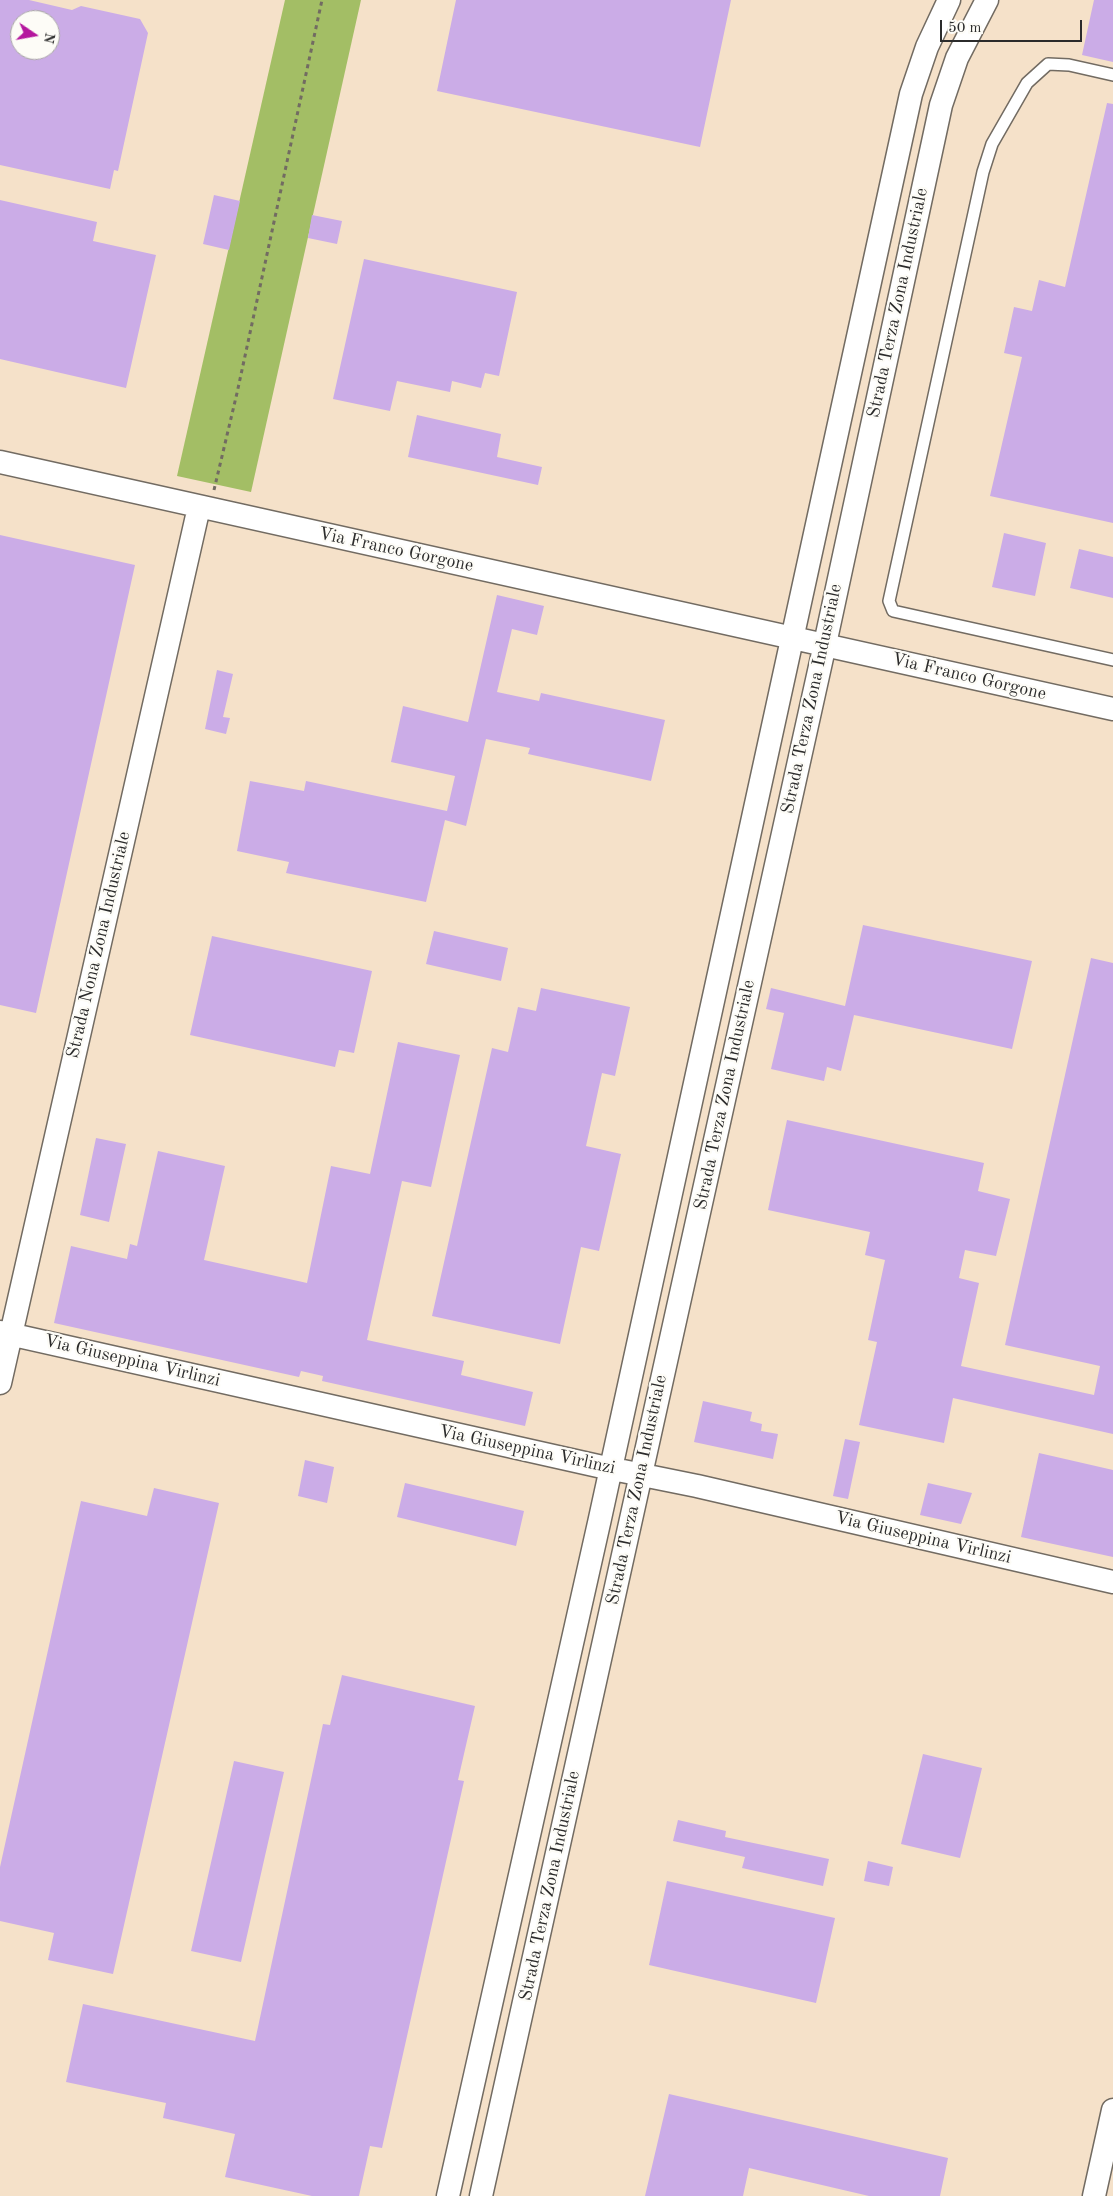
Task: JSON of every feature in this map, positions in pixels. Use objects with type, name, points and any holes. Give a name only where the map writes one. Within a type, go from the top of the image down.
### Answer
[{"type":"street","name":"Strada Terza Zona Industriale","points":[[448,2196],[912,94],[927,47],[949,0]]},
{"type":"street","name":"Strada Terza Zona Industriale","points":[[481,2196],[825,644],[941,105],[957,58],[986,0]]},
{"type":"street","name":"Via Franco Gorgone","points":[[0,462],[1113,709]]},
{"type":"street","name":"Strada Nona Zona Industriale","points":[[0,1383],[6,1333],[204,508]]},
{"type":"street","name":"Via Giuseppina Virlinzi","points":[[6,1333],[1113,1582]]},
{"type":"street","points":[[1094,2196],[1113,2110]]},
{"type":"lane","points":[[1113,75],[1069,65],[1048,64],[1027,83],[992,144],[978,192],[890,601],[893,611],[1113,660]]},
{"type":"path","points":[[204,508],[237,392],[322,0]]},
{"type":"green space","points":[[285,0],[361,0],[251,492],[177,476]]},
{"type":"building","points":[[0,0],[29,0],[72,10],[81,6],[140,19],[148,33],[118,171],[114,170],[110,189],[0,165]]},
{"type":"building","points":[[456,0],[731,0],[700,147],[437,91]]},
{"type":"building","points":[[1094,0],[1113,0],[1113,62],[1082,55]]},
{"type":"building","points":[[1107,103],[1113,104],[1113,523],[990,496],[1022,357],[1004,353],[1014,307],[1032,311],[1039,280],[1065,287]]},
{"type":"building","points":[[214,195],[240,201],[229,250],[203,244]]},
{"type":"building","points":[[0,200],[97,222],[93,241],[156,255],[126,388],[0,359]]},
{"type":"building","points":[[312,215],[342,221],[337,244],[308,238]]},
{"type":"building","points":[[364,259],[517,292],[499,376],[485,373],[481,388],[452,381],[450,392],[397,381],[390,411],[333,399]]},
{"type":"building","points":[[417,415],[501,434],[497,457],[542,467],[538,485],[408,457]]},
{"type":"building","points":[[1004,533],[1046,543],[1035,596],[992,587]]},
{"type":"building","points":[[0,535],[135,565],[36,1013],[0,1005]]},
{"type":"building","points":[[1079,549],[1113,557],[1113,598],[1070,588]]},
{"type":"building","points":[[497,595],[544,606],[537,635],[512,629],[497,692],[539,701],[541,693],[665,720],[651,781],[528,754],[530,748],[486,739],[466,826],[445,820],[426,902],[286,873],[289,862],[237,851],[250,781],[304,791],[306,781],[447,811],[455,776],[391,762],[403,706],[468,722]]},
{"type":"building","points":[[217,670],[233,674],[223,717],[230,718],[226,734],[205,729]]},
{"type":"building","points":[[863,925],[1032,961],[1012,1049],[854,1015],[841,1071],[827,1067],[824,1081],[771,1069],[784,1013],[766,1009],[771,988],[845,1006]]},
{"type":"building","points":[[434,931],[508,948],[501,981],[426,964]]},
{"type":"building","points":[[212,936],[372,971],[354,1053],[339,1050],[335,1067],[190,1035]]},
{"type":"building","points":[[1091,958],[1113,963],[1113,1434],[953,1398],[944,1443],[859,1425],[877,1342],[868,1340],[885,1260],[865,1255],[870,1232],[768,1210],[787,1120],[984,1163],[978,1191],[1010,1199],[996,1256],[965,1250],[959,1278],[979,1283],[961,1366],[1094,1395],[1100,1366],[1005,1345]]},
{"type":"building","points":[[541,988],[630,1007],[615,1076],[602,1073],[586,1146],[621,1154],[599,1251],[581,1247],[560,1344],[432,1316],[492,1048],[508,1052],[518,1007],[536,1011]]},
{"type":"building","points":[[398,1042],[460,1055],[431,1187],[402,1181],[367,1340],[464,1361],[461,1375],[533,1392],[525,1426],[322,1381],[323,1376],[301,1371],[299,1377],[54,1323],[71,1246],[127,1259],[130,1244],[137,1246],[158,1151],[225,1166],[204,1260],[307,1283],[331,1166],[370,1174]]},
{"type":"building","points":[[96,1138],[126,1144],[109,1222],[80,1215]]},
{"type":"building","points":[[703,1401],[752,1412],[750,1421],[762,1424],[761,1431],[778,1434],[773,1459],[694,1442]]},
{"type":"building","points":[[845,1439],[860,1442],[848,1499],[833,1496]]},
{"type":"building","points":[[1039,1453],[1113,1470],[1113,1557],[1021,1537]]},
{"type":"building","points":[[305,1460],[334,1467],[327,1503],[298,1496]]},
{"type":"building","points":[[405,1483],[524,1511],[516,1546],[397,1517]]},
{"type":"building","points":[[928,1483],[972,1493],[961,1524],[920,1515]]},
{"type":"building","points":[[154,1488],[219,1503],[113,1974],[48,1960],[54,1933],[0,1921],[0,1867],[81,1501],[147,1516]]},
{"type":"building","points":[[342,1675],[475,1706],[458,1780],[464,1781],[382,2148],[370,2146],[359,2196],[312,2196],[225,2177],[235,2134],[163,2118],[166,2103],[66,2082],[83,2004],[255,2041],[323,1724],[330,1725]]},
{"type":"building","points":[[923,1754],[982,1768],[960,1858],[901,1844]]},
{"type":"building","points":[[234,1761],[284,1772],[241,1962],[191,1951]]},
{"type":"building","points":[[678,1820],[726,1831],[725,1837],[829,1859],[823,1886],[742,1868],[745,1857],[673,1841]]},
{"type":"building","points":[[868,1861],[893,1867],[889,1886],[864,1881]]},
{"type":"building","points":[[667,1881],[835,1918],[816,2003],[649,1965]]},
{"type":"building","points":[[669,2094],[948,2158],[940,2196],[869,2196],[749,2168],[743,2196],[645,2196]]}]
